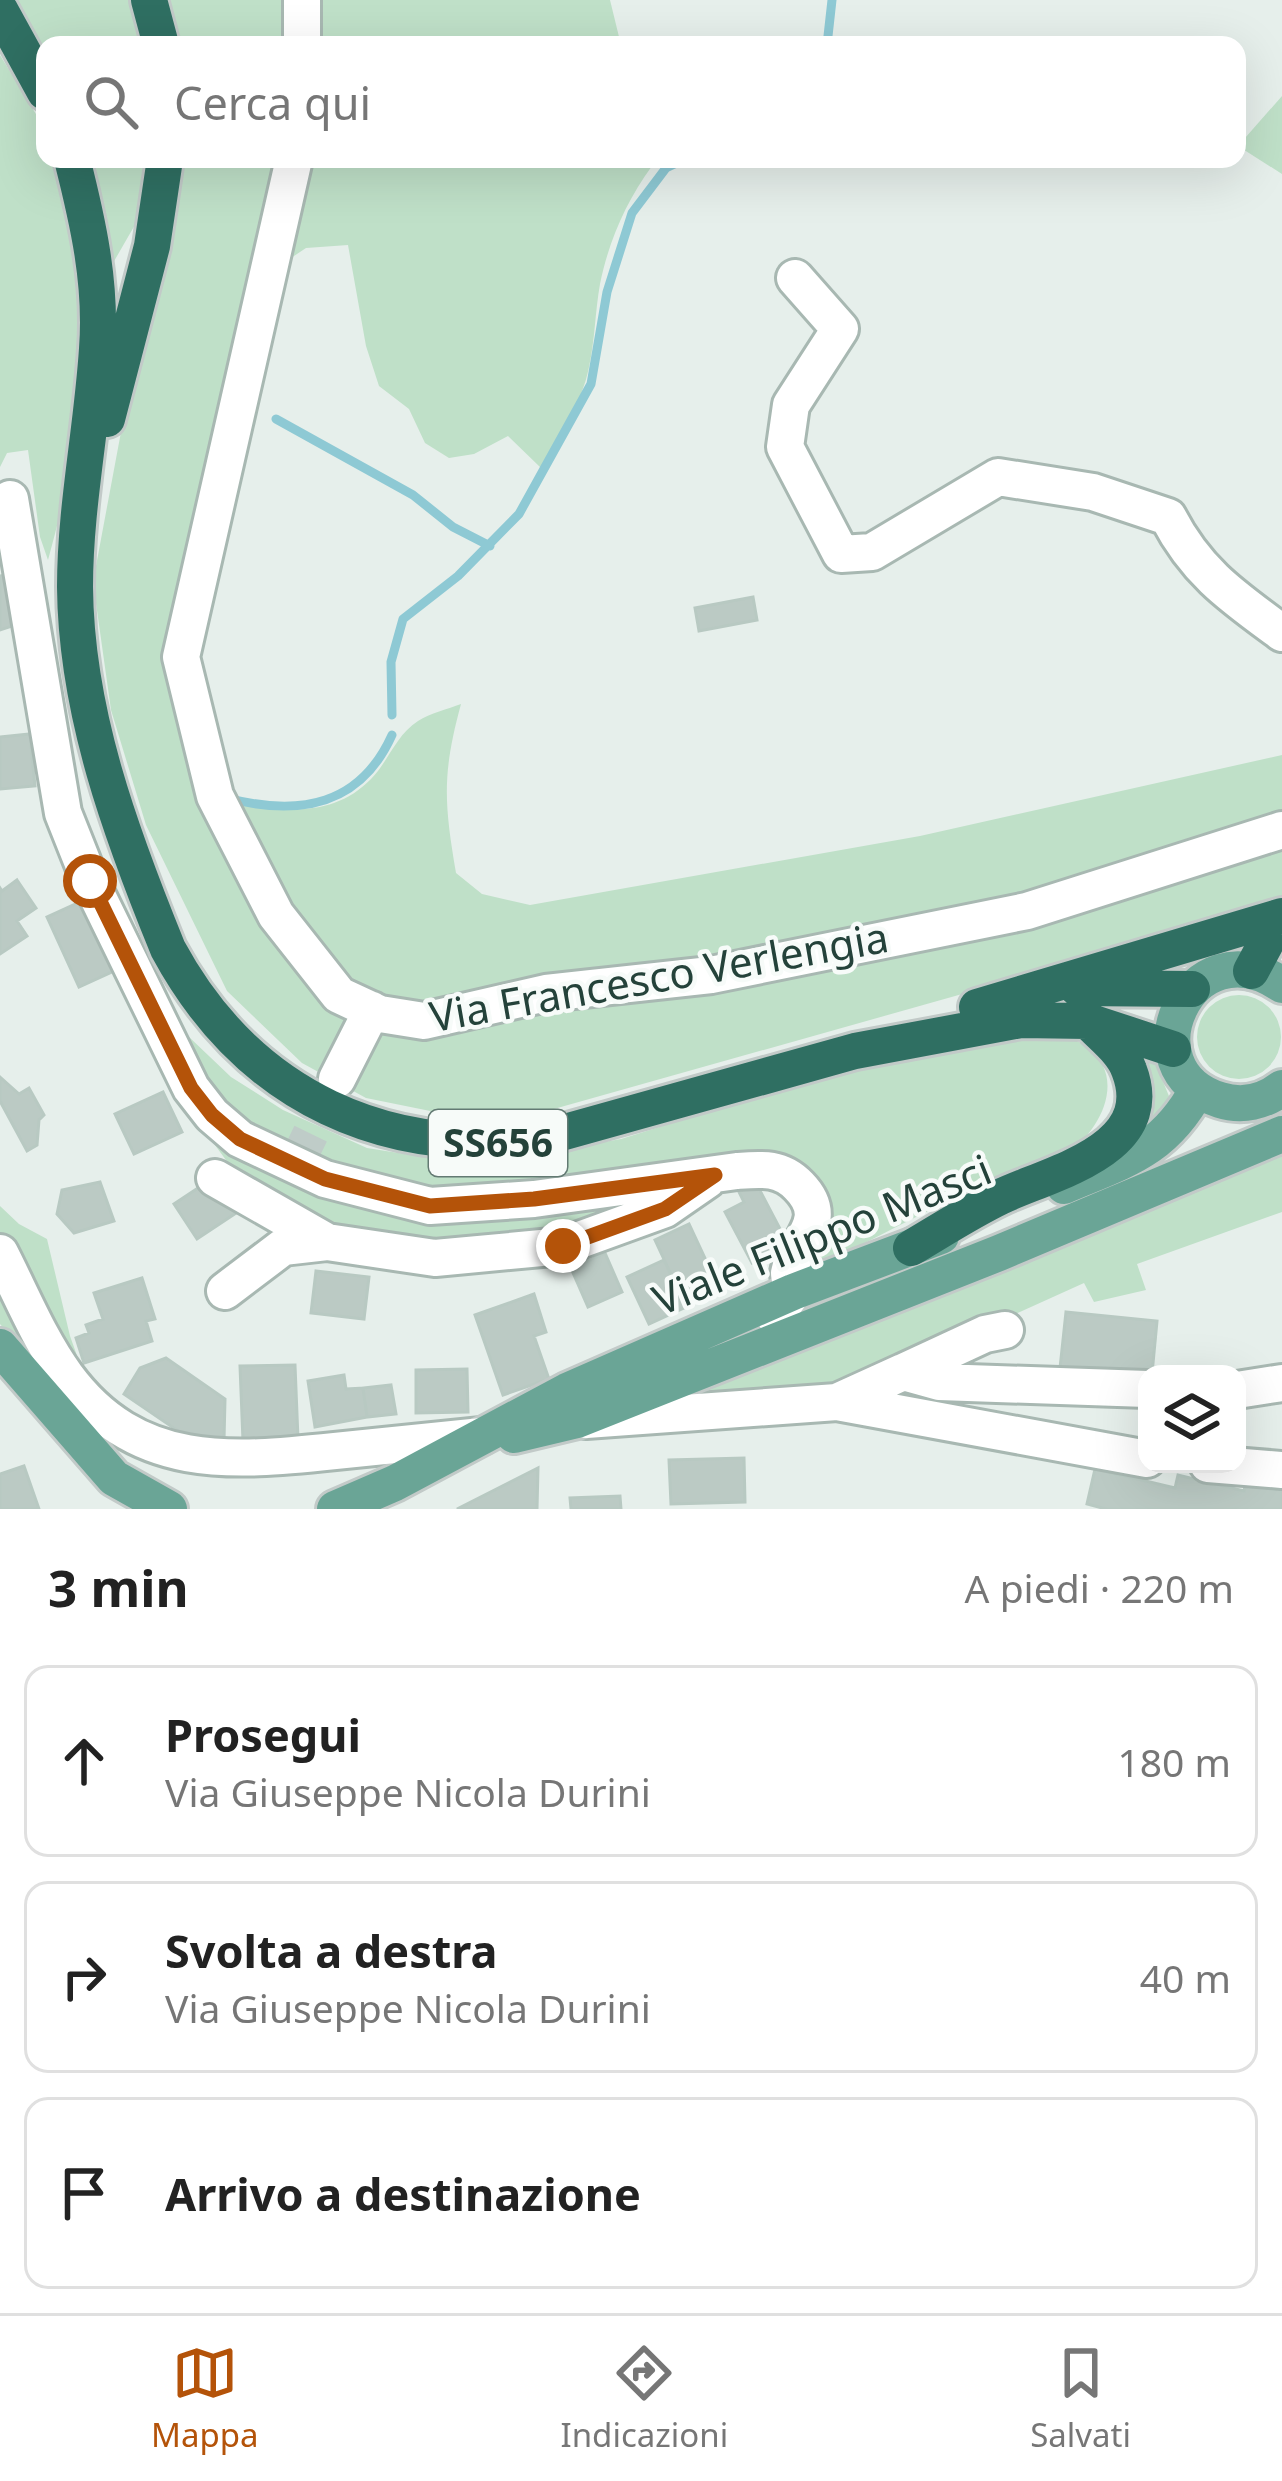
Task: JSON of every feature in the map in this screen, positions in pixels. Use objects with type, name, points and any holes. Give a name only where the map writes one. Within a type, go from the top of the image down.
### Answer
[{"type":"highway","points":[[149,0],[159,36]]},
{"type":"highway","points":[[0,10],[36,76]]},
{"type":"highway","name":"SS656","points":[[74,168],[92,234],[97,291],[98,346],[75,584],[79,656],[94,737],[152,911],[185,981],[216,1022],[276,1078],[313,1101],[364,1123],[458,1143],[504,1143],[554,1135],[855,1051],[1021,1020],[1088,1021],[1173,1049]]},
{"type":"highway","name":"SS656","points":[[81,503],[152,246],[164,168]]},
{"type":"highway","name":"SS656","points":[[855,1051],[939,1019],[1281,917],[1267,978]]},
{"type":"highway","name":"SS656","points":[[1032,992],[1097,986],[1192,989]]},
{"type":"highway","points":[[911,1248],[998,1198],[1093,1157],[1121,1133],[1133,1101],[1130,1070],[1088,1021]]},
{"type":"main road","points":[[1267,978],[1219,973],[1192,989],[1175,1016],[1173,1049],[1197,1090],[1227,1103],[1259,1101],[1282,1088]]},
{"type":"main road","name":"Viale Filippo Masci","points":[[335,1509],[395,1484],[568,1391],[793,1292],[1139,1155],[1169,1133],[1197,1090]]},
{"type":"main road","name":"Viale Filippo Masci","points":[[1170,1181],[1243,1104]]},
{"type":"main road","name":"Viale Filippo Masci","points":[[475,1441],[577,1420],[1282,1134]]},
{"type":"main road","points":[[0,1347],[114,1478],[169,1509]]},
{"type":"main road","points":[[0,1369],[36,1387]]},
{"type":"street","points":[[302,0],[302,36]]},
{"type":"street","name":"Via Francesco Verlengia","points":[[292,168],[181,657],[215,796],[276,915],[339,995],[371,1010],[424,1021],[546,993],[711,975],[1027,911],[1282,830]]},
{"type":"street","points":[[795,278],[839,329],[791,405],[784,447],[841,554],[872,552],[998,477],[1093,492],[1168,517],[1209,579],[1282,633]]},
{"type":"street","points":[[10,499],[63,814],[90,881],[191,1088],[212,1115],[240,1139],[325,1179],[430,1206],[534,1199],[768,1168],[789,1175],[806,1192],[812,1213],[810,1235],[790,1273],[793,1292],[761,1336],[724,1362]]},
{"type":"street","points":[[337,1078],[371,1010]]},
{"type":"street","points":[[225,1292],[283,1247],[327,1243],[435,1258],[563,1246],[665,1209],[715,1175]]},
{"type":"street","points":[[215,1178],[327,1243]]},
{"type":"street","points":[[0,1253],[53,1357],[79,1392],[114,1423],[167,1450],[234,1461],[475,1441]]},
{"type":"street","points":[[837,1402],[986,1334],[1005,1330]]},
{"type":"street","points":[[903,1372],[939,1382],[1138,1389]]},
{"type":"street","points":[[1246,1389],[1282,1383]]},
{"type":"street","points":[[577,1420],[837,1402],[1138,1457]]},
{"type":"street","points":[[1246,1468],[1282,1471]]},
{"type":"green space","points":[[16,0],[135,0],[146,36],[36,36]]},
{"type":"green space","points":[[163,0],[610,0],[619,36],[173,36]]},
{"type":"green space","points":[[0,55],[36,114],[36,168],[62,168],[81,238],[87,285],[81,405],[48,560],[40,537],[28,450],[7,453],[0,467]]},
{"type":"green space","points":[[1282,96],[1282,174],[1246,151],[1246,137]]},
{"type":"green space","points":[[91,168],[151,168],[147,204],[113,263]]},
{"type":"green space","points":[[178,168],[651,168],[626,208],[608,252],[581,394],[541,468],[508,436],[474,454],[449,458],[425,443],[409,409],[379,386],[366,346],[348,245],[306,248],[285,262],[193,649],[230,800],[286,809],[339,801],[371,779],[410,727],[461,704],[447,788],[456,873],[482,894],[530,905],[920,836],[1282,755],[1282,904],[529,1116],[445,1114],[366,1098],[302,1063],[227,991],[146,825],[111,710],[93,582],[121,432],[165,251]]},
{"type":"green space","points":[[1239,995],[1269,1007],[1281,1037],[1269,1067],[1239,1079],[1209,1067],[1197,1037],[1209,1007]]},
{"type":"green space","points":[[1053,1032],[1087,1047],[1106,1074],[1098,1120],[1077,1146],[1043,1165],[957,1197],[817,1267],[824,1208],[784,1163],[574,1238],[373,1243],[245,1186],[212,1141],[188,1036],[231,1077],[283,1110],[367,1148],[474,1165],[621,1139],[853,1067]]},
{"type":"green space","points":[[1146,1053],[1171,1101],[1132,1142],[1142,1056]]},
{"type":"green space","points":[[1282,1143],[1282,1212],[1137,1264],[1146,1290],[1094,1302],[1084,1283],[835,1396],[693,1406],[679,1394]]},
{"type":"green space","points":[[0,1206],[19,1224],[47,1239],[86,1381],[31,1360],[0,1324]]},
{"type":"building","points":[[10,574],[24,622],[0,630],[0,576]]},
{"type":"building","points":[[753,597],[757,620],[699,631],[695,608]]},
{"type":"building","points":[[30,734],[35,786],[0,789],[0,737]]},
{"type":"building","points":[[17,880],[36,908],[17,921],[27,936],[0,954],[0,888]]},
{"type":"building","points":[[93,896],[125,966],[79,987],[47,917]]},
{"type":"building","points":[[0,1077],[19,1094],[29,1088],[44,1115],[39,1120],[37,1145],[27,1151],[0,1101]]},
{"type":"building","points":[[163,1092],[182,1132],[134,1154],[115,1114]]},
{"type":"building","points":[[213,1178],[236,1213],[197,1239],[174,1204]]},
{"type":"building","points":[[100,1182],[114,1221],[74,1233],[57,1214],[62,1190]]},
{"type":"building","points":[[756,1183],[788,1244],[752,1263],[725,1212],[744,1202],[739,1192]]},
{"type":"building","points":[[689,1224],[717,1284],[683,1300],[655,1240]]},
{"type":"building","points":[[584,1252],[588,1261],[605,1253],[622,1292],[588,1307],[567,1259]]},
{"type":"building","points":[[664,1260],[686,1307],[649,1324],[627,1277]]},
{"type":"building","points":[[316,1271],[369,1277],[364,1319],[311,1313]]},
{"type":"building","points":[[142,1278],[155,1319],[146,1321],[152,1341],[84,1363],[76,1338],[89,1333],[86,1325],[103,1319],[94,1293]]},
{"type":"building","points":[[534,1294],[546,1332],[534,1336],[549,1379],[503,1395],[475,1315]]},
{"type":"building","points":[[1066,1312],[1157,1321],[1153,1365],[1138,1365],[1138,1373],[1060,1368]]},
{"type":"building","points":[[166,1358],[225,1399],[224,1440],[200,1446],[124,1394],[140,1368]]},
{"type":"building","points":[[295,1365],[298,1439],[243,1441],[240,1366]]},
{"type":"building","points":[[467,1369],[468,1412],[416,1413],[416,1370]]},
{"type":"building","points":[[344,1375],[346,1389],[363,1388],[367,1417],[315,1427],[308,1381]]},
{"type":"building","points":[[391,1385],[396,1414],[367,1417],[363,1388]]},
{"type":"building","points":[[744,1458],[745,1502],[671,1504],[669,1460]]},
{"type":"building","points":[[24,1466],[39,1509],[0,1509],[0,1474]]},
{"type":"building","points":[[538,1468],[537,1509],[457,1509]]},
{"type":"building","points":[[1095,1469],[1175,1488],[1178,1475],[1244,1491],[1247,1477],[1282,1485],[1282,1509],[1106,1509],[1087,1504]]},
{"type":"building","points":[[620,1496],[621,1509],[571,1509],[570,1498]]},
{"type":"waterway","points":[[828,36],[832,0]]},
{"type":"waterway","points":[[392,715],[391,662],[403,619],[458,576],[519,514],[591,384],[607,292],[632,213],[666,168]]},
{"type":"waterway","points":[[276,419],[413,495],[453,527],[490,546]]},
{"type":"waterway","points":[[231,799],[281,806],[325,800],[363,777],[392,735]]},
{"type":"tunnel","points":[[295,1166],[337,1079]]},
{"type":"route","points":[[90,881],[191,1088],[240,1139],[296,1166],[325,1179],[430,1206],[534,1199],[715,1175],[665,1209],[563,1246]]}]
